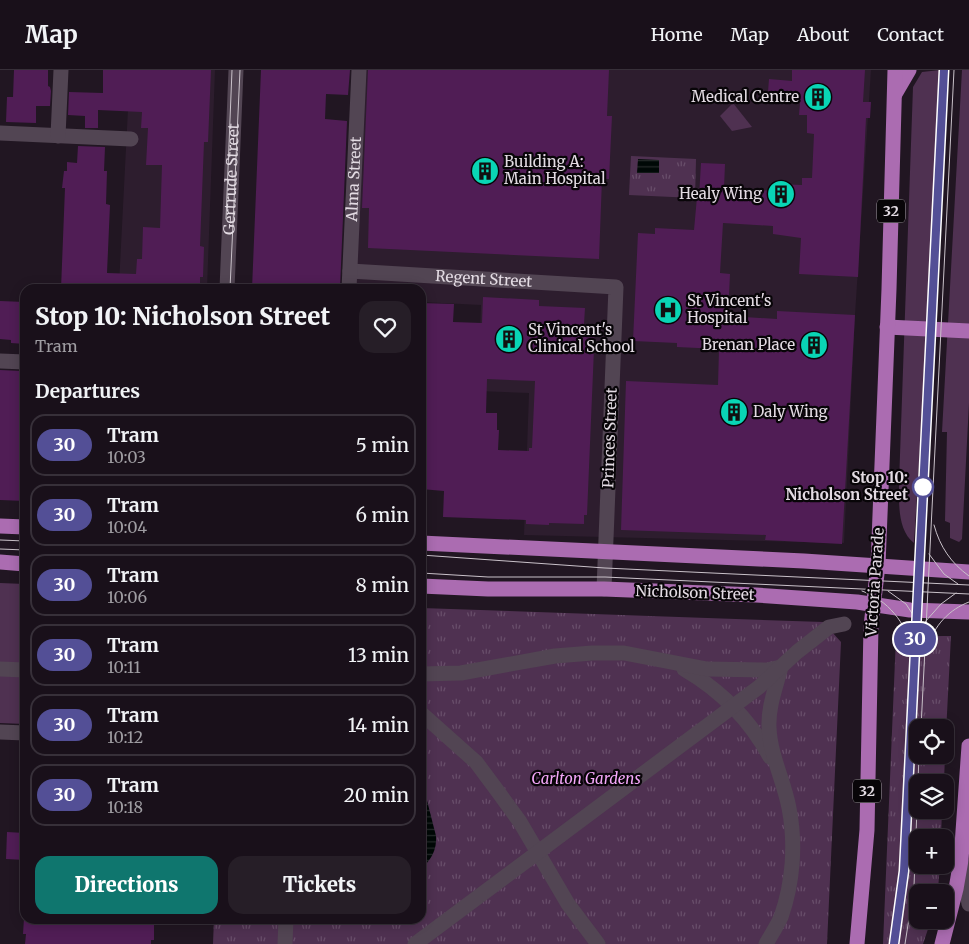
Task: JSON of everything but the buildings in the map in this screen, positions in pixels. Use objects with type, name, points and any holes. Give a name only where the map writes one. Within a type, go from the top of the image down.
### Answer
[{"type":"main road","name":"Victoria Parade","points":[[857,944],[867,830],[869,672],[873,604],[878,566],[895,70]]},
{"type":"main road","points":[[894,96],[909,70]]},
{"type":"main road","points":[[887,327],[969,330]]},
{"type":"main road","points":[[0,526],[20,527]]},
{"type":"main road","points":[[426,543],[969,572]]},
{"type":"main road","points":[[0,562],[20,564]]},
{"type":"main road","name":"Nicholson Street","points":[[426,586],[488,589],[604,589],[800,598],[873,604],[910,610],[969,612]]},
{"type":"main road","points":[[942,944],[956,889],[961,860],[969,746]]},
{"type":"street","points":[[58,136],[61,70]]},
{"type":"street","name":"Gertrude Street","points":[[227,284],[236,70]]},
{"type":"street","name":"Alma Street","points":[[349,284],[359,70]]},
{"type":"street","points":[[0,134],[131,139]]},
{"type":"street","name":"Regent Street","points":[[350,271],[616,287]]},
{"type":"street","name":"Princes Street","points":[[604,589],[616,287]]},
{"type":"street","points":[[0,361],[20,362]]},
{"type":"street","points":[[415,944],[759,687],[797,652],[829,627],[844,624]]},
{"type":"street","points":[[426,674],[461,673],[555,656],[592,653],[624,653],[707,670],[766,670],[781,667]]},
{"type":"street","points":[[675,664],[715,690],[732,706],[761,740],[779,773]]},
{"type":"street","points":[[766,944],[780,918],[790,880],[793,847],[789,808],[771,744],[769,726],[770,707],[781,667]]},
{"type":"street","points":[[0,669],[20,670]]},
{"type":"street","points":[[426,717],[476,762],[520,822],[568,904],[598,944]]},
{"type":"street","points":[[0,732],[20,733]]},
{"type":"street","points":[[961,860],[969,904]]},
{"type":"street","points":[[285,944],[286,924]]},
{"type":"shaded area","points":[[130,70],[215,70],[207,284],[119,284]]},
{"type":"shaded area","name":"St Vincent's Hospital","points":[[361,70],[871,70],[855,315],[844,543],[524,535],[529,393],[478,391],[481,305],[426,302],[426,284],[349,284]]},
{"type":"shaded area","points":[[638,159],[659,160],[659,173],[637,173]]},
{"type":"shaded area","points":[[426,797],[436,836],[433,854],[426,864]]},
{"type":"green space","points":[[940,70],[927,336],[914,543],[904,531],[900,515],[899,498],[913,87],[922,72]]},
{"type":"green space","points":[[962,70],[969,70],[969,403],[962,539],[959,542],[950,538],[950,523],[945,521],[947,432],[942,432]]},
{"type":"green space","points":[[733,103],[752,127],[732,131],[720,116]]},
{"type":"green space","points":[[631,156],[696,159],[695,198],[629,195]]},
{"type":"green space","points":[[0,583],[20,584],[20,665],[0,664]]},
{"type":"green space","name":"Carlton Gardens","points":[[426,608],[823,622],[841,642],[827,944],[213,944],[214,924],[426,924]]},
{"type":"green space","points":[[951,636],[947,719],[909,719],[909,764],[945,764],[944,774],[909,774],[909,819],[942,819],[941,829],[909,829],[909,874],[939,874],[938,884],[909,884],[909,929],[928,929],[923,944],[883,944],[896,637]]},
{"type":"green space","points":[[0,673],[20,674],[20,724],[0,723]]},
{"type":"tram line","points":[[226,219],[232,70]]},
{"type":"tram line","points":[[230,284],[240,70]]},
{"type":"tram line","points":[[894,944],[904,871],[944,70]]},
{"type":"tram line","name":"30","points":[[894,944],[904,871],[944,70]]},
{"type":"tram line","points":[[921,719],[954,70]]},
{"type":"tram line","points":[[934,525],[939,540],[947,554],[969,576]]},
{"type":"tram line","points":[[0,540],[20,541]]},
{"type":"tram line","points":[[0,549],[20,550]]},
{"type":"tram line","points":[[929,554],[944,574],[958,584]]},
{"type":"tram line","points":[[426,555],[605,568],[969,585]]},
{"type":"tram line","points":[[426,573],[488,577],[605,577],[969,594]]},
{"type":"tram line","points":[[862,591],[888,606],[905,630],[912,649]]},
{"type":"tram line","points":[[888,591],[906,604],[917,621]]},
{"type":"tram line","points":[[925,622],[941,604],[956,593]]},
{"type":"tram line","points":[[929,646],[934,632],[943,619],[955,609],[969,602]]},
{"type":"tram line","points":[[918,774],[919,764]]},
{"type":"tram line","points":[[905,944],[914,886],[917,819]]},
{"type":"place","name":"Medical Centre","points":[[818,97]]},
{"type":"place","name":"Building A: Main Hospital","points":[[485,171]]},
{"type":"place","name":"Healy Wing","points":[[781,194]]},
{"type":"place","name":"St Vincent's Hospital","points":[[668,310]]},
{"type":"place","name":"St Vincent's Clinical School","points":[[509,339]]},
{"type":"place","name":"Brenan Place","points":[[814,345]]},
{"type":"place","name":"Daly Wing","points":[[734,412]]},
{"type":"place","name":"Stop 10: Nicholson Street","points":[[923,487]]}]
